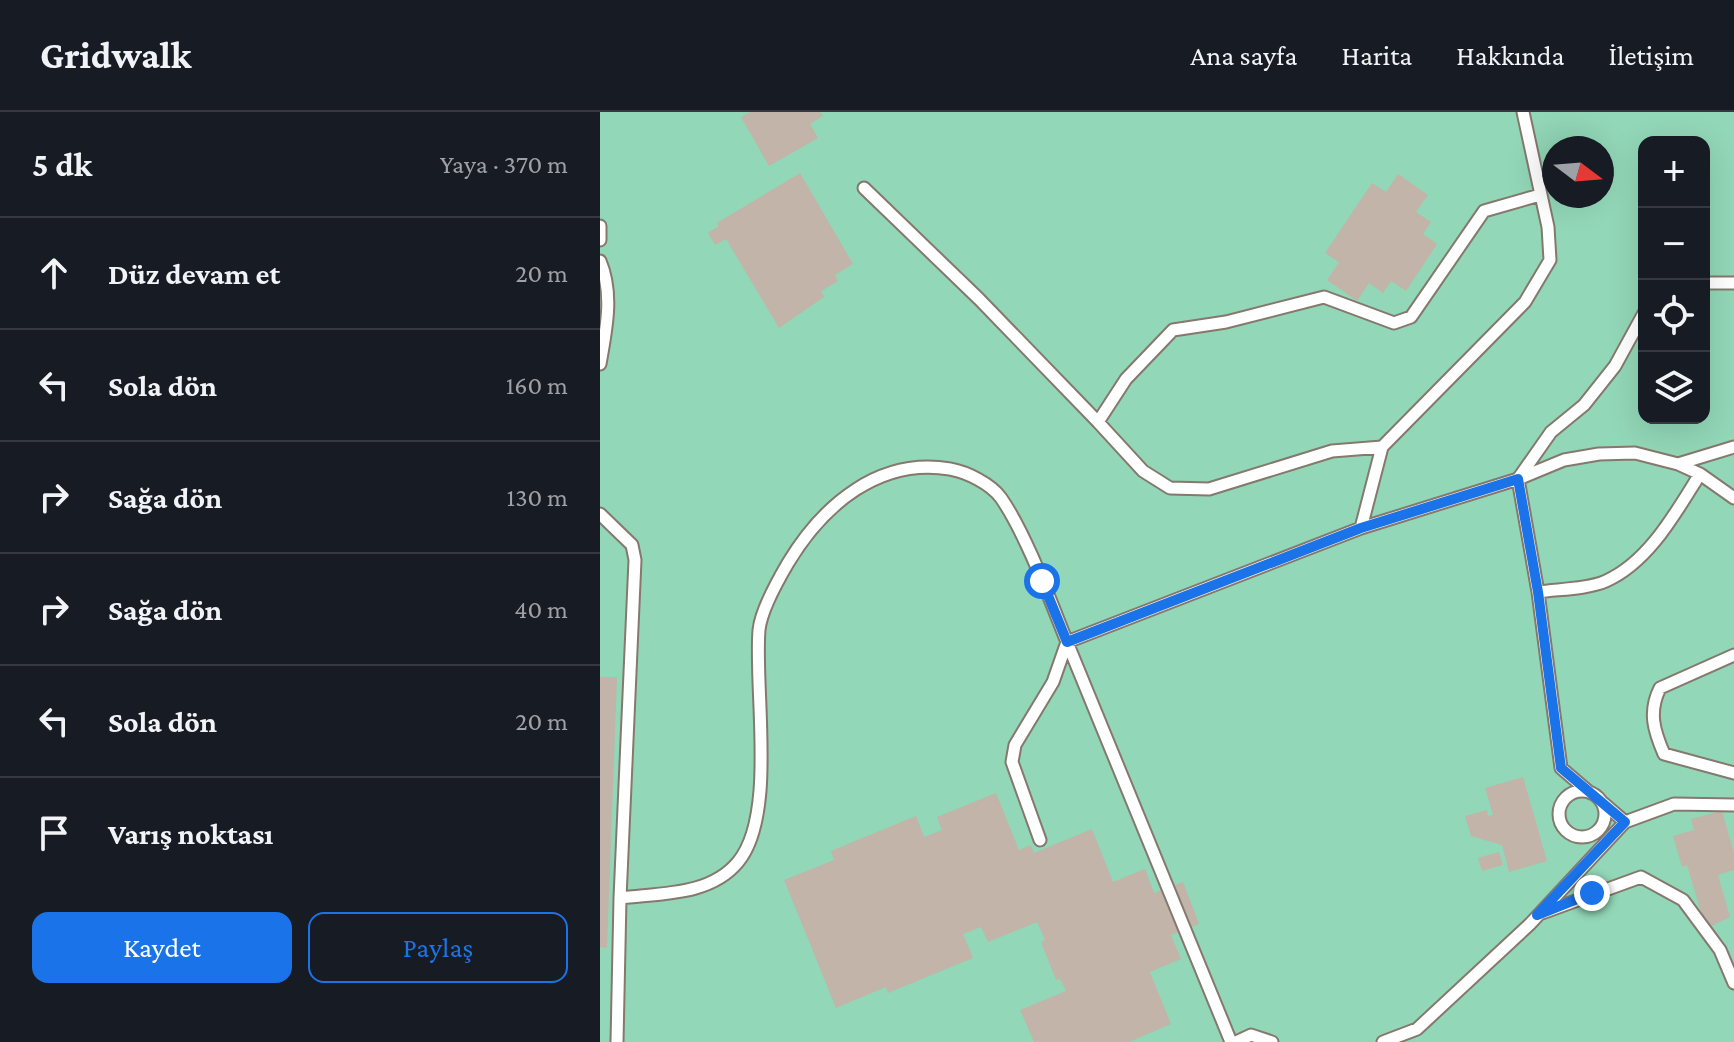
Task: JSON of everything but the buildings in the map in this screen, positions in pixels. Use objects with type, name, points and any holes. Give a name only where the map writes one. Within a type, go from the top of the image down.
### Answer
[{"type":"lane","points":[[1361,528],[1382,447],[1525,302],[1550,260],[1548,227],[1523,112]]},
{"type":"lane","points":[[864,188],[979,299],[1143,471],[1170,488],[1209,489],[1332,451],[1382,447]]},
{"type":"lane","points":[[1098,422],[1126,379],[1173,330],[1226,322],[1324,297],[1394,323],[1411,317],[1484,211],[1540,195]]},
{"type":"lane","points":[[600,226],[600,240]]},
{"type":"lane","points":[[600,261],[608,279],[607,323],[600,364]]},
{"type":"lane","points":[[1710,283],[1734,283]]},
{"type":"lane","points":[[1625,822],[1561,768],[1538,592],[1518,479],[1551,432],[1584,405],[1615,366],[1638,324]]},
{"type":"lane","points":[[1678,464],[1734,447]]},
{"type":"lane","points":[[1040,840],[1012,762],[1015,745],[1053,682],[1067,642],[1361,528],[1518,479],[1564,460],[1599,454],[1635,453],[1678,464],[1700,474],[1734,498]]},
{"type":"lane","points":[[620,898],[700,888],[738,862],[751,841],[759,817],[759,626],[789,563],[820,523],[863,483],[886,472],[909,466],[959,470],[1001,497],[1067,642],[1234,1042],[1251,1035],[1272,1042]]},
{"type":"lane","points":[[1538,592],[1605,582],[1640,557],[1674,515],[1700,474]]},
{"type":"lane","points":[[600,514],[632,545],[635,560],[615,986],[617,1042]]},
{"type":"lane","points":[[1734,655],[1660,688],[1653,703],[1654,730],[1664,754],[1734,773]]},
{"type":"lane","points":[[1589,792],[1572,793],[1560,806],[1559,819],[1569,833],[1580,837],[1597,832],[1604,822],[1603,803]]},
{"type":"lane","points":[[1383,1042],[1417,1029],[1537,915],[1625,822],[1674,804],[1734,805]]},
{"type":"lane","points":[[1537,915],[1641,877],[1683,900],[1720,950],[1734,983]]},
{"type":"lane","points":[[600,986],[615,986]]},
{"type":"green space","points":[[600,112],[1734,112],[1734,1042],[600,1042]]},
{"type":"route","points":[[1042,581],[1067,642],[1361,528],[1518,479],[1538,592],[1561,768],[1625,822],[1537,915],[1592,893]]}]
